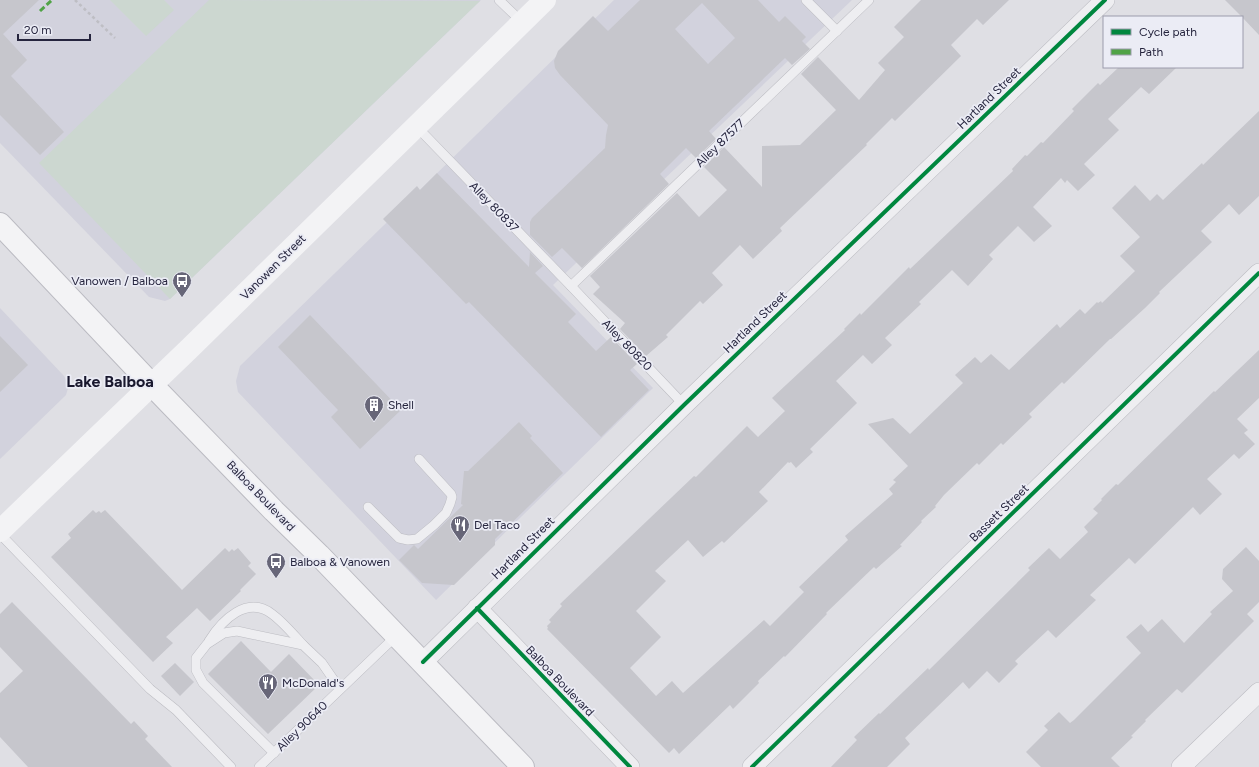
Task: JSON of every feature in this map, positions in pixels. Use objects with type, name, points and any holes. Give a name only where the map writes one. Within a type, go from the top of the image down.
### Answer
[{"type":"main road","name":"Vanowen Street","points":[[0,533],[417,127],[545,0]]},
{"type":"main road","name":"Balboa Boulevard","points":[[0,224],[152,385],[274,511],[319,554],[523,767]]},
{"type":"street","name":"Hartland Street","points":[[423,662],[684,405],[1105,0]]},
{"type":"street","name":"Bassett Street","points":[[752,767],[1259,272]]},
{"type":"street","name":"Balboa Boulevard","points":[[477,608],[630,767]]},
{"type":"street","points":[[1181,767],[1259,692]]},
{"type":"lane","points":[[499,0],[522,22]]},
{"type":"lane","points":[[806,0],[837,31]]},
{"type":"lane","name":"Alley 87577","points":[[570,286],[869,0]]},
{"type":"lane","name":"Alley 80837","points":[[417,127],[570,286]]},
{"type":"lane","name":"Alley 80820","points":[[570,286],[684,405]]},
{"type":"lane","points":[[368,507],[399,538],[408,540],[417,539],[434,526],[446,513],[452,497],[451,494],[419,459]]},
{"type":"lane","points":[[0,533],[150,689],[176,710],[231,767]]},
{"type":"lane","points":[[274,753],[204,683],[196,670],[196,658],[217,628],[232,614],[243,608],[258,607],[271,613],[322,663],[340,689]]},
{"type":"lane","points":[[207,644],[224,633],[236,631],[303,645]]},
{"type":"lane","name":"Alley 90640","points":[[260,767],[396,636]]},
{"type":"path","points":[[75,0],[115,38]]},
{"type":"shaded area","points":[[0,0],[481,0],[170,299],[165,301],[149,297],[0,143]]},
{"type":"shaded area","points":[[110,0],[164,0],[174,10],[146,36]]},
{"type":"shaded area","points":[[209,0],[480,1],[170,299],[39,163]]},
{"type":"shaded area","points":[[614,0],[852,0],[553,285],[653,388],[436,600],[238,392],[236,381],[240,366]]},
{"type":"shaded area","points":[[0,308],[64,376],[69,385],[66,395],[0,459]]},
{"type":"building","points":[[0,0],[39,0],[3,34],[27,60],[11,76],[64,132],[40,155],[0,115]]},
{"type":"building","points":[[640,0],[758,0],[779,22],[785,16],[806,37],[802,41],[810,49],[792,65],[785,58],[709,131],[716,139],[696,158],[686,148],[660,174],[669,184],[582,268],[562,248],[552,257],[530,235],[530,222],[532,218],[605,148],[608,125],[560,75],[555,68],[554,61],[558,51],[593,16],[608,31]],"holes":[[[702,3],[735,38],[708,64],[675,29]]]},
{"type":"building","points":[[921,0],[1009,0],[983,25],[977,19],[951,45],[961,56],[895,121],[892,118],[866,144],[867,145],[780,228],[782,231],[753,259],[740,245],[712,273],[723,285],[703,304],[700,301],[666,335],[668,337],[646,356],[620,329],[625,323],[593,294],[600,287],[590,276],[677,193],[699,217],[727,190],[704,167],[724,147],[762,187],[762,146],[800,145],[836,110],[801,74],[818,57],[859,100],[885,70],[878,63],[904,37],[894,27]]},
{"type":"building","points":[[1225,0],[1259,0],[1259,35],[1243,18],[1243,16],[1241,16]]},
{"type":"building","points":[[1118,68],[1176,68],[1149,94],[1141,87],[1108,119],[1119,130],[1084,164],[1095,175],[1078,191],[1067,180],[1065,183],[1061,178],[1033,207],[1052,226],[1034,242],[1018,226],[989,255],[993,259],[968,286],[952,270],[919,302],[921,304],[885,338],[892,345],[872,364],[863,355],[836,381],[857,403],[810,449],[813,452],[796,468],[791,462],[788,462],[759,492],[768,501],[724,543],[722,541],[703,557],[688,540],[655,571],[666,581],[636,611],[661,637],[630,668],[656,696],[672,681],[683,693],[764,620],[770,626],[804,592],[799,587],[848,540],[845,536],[893,494],[889,489],[896,482],[893,480],[908,466],[868,424],[893,418],[910,434],[963,383],[955,375],[975,357],[981,363],[991,354],[1009,370],[1057,324],[1060,328],[1080,309],[1085,314],[1097,302],[1098,303],[1101,301],[1102,303],[1135,271],[1120,256],[1140,237],[1112,208],[1135,185],[1150,201],[1157,194],[1163,200],[1202,163],[1203,165],[1259,111],[1259,196],[1239,215],[1229,204],[1201,231],[1212,242],[1159,292],[1160,293],[1145,308],[1110,339],[1064,384],[1062,382],[1029,414],[1032,417],[1003,445],[1001,443],[979,465],[977,463],[944,495],[935,506],[936,507],[921,521],[922,522],[900,545],[902,546],[876,569],[874,567],[826,613],[827,614],[785,657],[784,656],[758,681],[759,683],[733,709],[730,705],[679,754],[674,748],[669,753],[547,629],[547,626],[551,622],[549,620],[562,606],[560,604],[694,476],[696,477],[747,426],[758,437],[785,411],[772,398],[845,330],[844,329],[860,313],[861,315],[909,267],[910,269],[1013,171],[1012,169],[1025,155],[1027,156],[1041,142],[1043,143],[1074,111],[1072,109],[1098,83],[1100,85]]},
{"type":"building","points":[[437,173],[529,267],[530,252],[543,266],[535,273],[576,314],[568,322],[596,351],[611,337],[637,364],[630,370],[649,390],[601,437],[469,302],[466,304],[383,219],[417,186],[420,190]]},
{"type":"building","points":[[310,315],[401,410],[360,449],[331,417],[338,410],[278,347]]},
{"type":"building","points":[[0,336],[28,365],[0,392]]},
{"type":"building","points":[[1259,350],[1259,398],[1237,419],[1248,430],[1244,433],[1255,444],[1239,459],[1234,454],[1207,479],[1222,494],[1200,515],[1193,507],[1135,564],[1129,558],[1090,595],[1096,600],[1056,638],[1048,630],[1015,661],[1018,664],[999,683],[987,671],[969,689],[963,682],[905,738],[910,744],[887,767],[831,767],[857,740],[854,737],[928,668],[929,670],[1030,570],[1028,568],[1049,548],[1060,559],[1088,532],[1084,527],[1098,513],[1093,509],[1102,500],[1101,499],[1116,484],[1118,485],[1214,391],[1215,392]]},
{"type":"building","points":[[519,422],[532,436],[530,438],[563,473],[495,539],[495,545],[454,585],[422,583],[399,560],[414,545],[418,549],[463,505],[461,504],[464,471],[468,471]]},
{"type":"building","points":[[93,510],[96,513],[99,511],[101,513],[105,510],[182,590],[225,548],[229,552],[232,549],[234,551],[238,548],[251,563],[248,566],[256,574],[210,621],[197,608],[166,637],[173,643],[153,662],[51,557],[71,538],[68,534]]},
{"type":"building","points":[[1246,547],[1259,561],[1259,602],[1247,614],[1254,621],[1182,693],[1177,689],[1145,720],[1146,721],[1131,736],[1133,737],[1111,758],[1120,767],[1041,767],[1026,752],[1048,730],[1044,726],[1059,712],[1070,723],[1141,653],[1126,637],[1141,624],[1148,632],[1162,619],[1184,643],[1212,614],[1210,612],[1233,591],[1222,579],[1223,569]]},
{"type":"building","points":[[12,602],[131,724],[134,721],[148,736],[145,739],[172,767],[28,767],[0,737],[0,693],[23,671],[0,647],[0,614]]},
{"type":"building","name":"McDonald's","points":[[241,641],[271,672],[289,654],[319,685],[268,734],[208,674]]},
{"type":"building","points":[[175,663],[194,682],[180,696],[161,676]]},
{"type":"marked path","points":[[40,11],[52,0]]},
{"type":"cycle path","points":[[423,662],[684,405],[1105,0]]},
{"type":"cycle path","points":[[752,767],[1259,273]]},
{"type":"cycle path","points":[[477,608],[630,767]]},
{"type":"place","name":"Vanowen / Balboa","points":[[182,298]]},
{"type":"place","name":"Shell","points":[[374,422]]},
{"type":"place","name":"Del Taco","points":[[460,542]]},
{"type":"place","name":"Balboa & Vanowen","points":[[276,579]]},
{"type":"place","name":"McDonald's","points":[[268,700]]},
{"type":"district","name":"Lake Balboa","points":[[110,381]]}]
